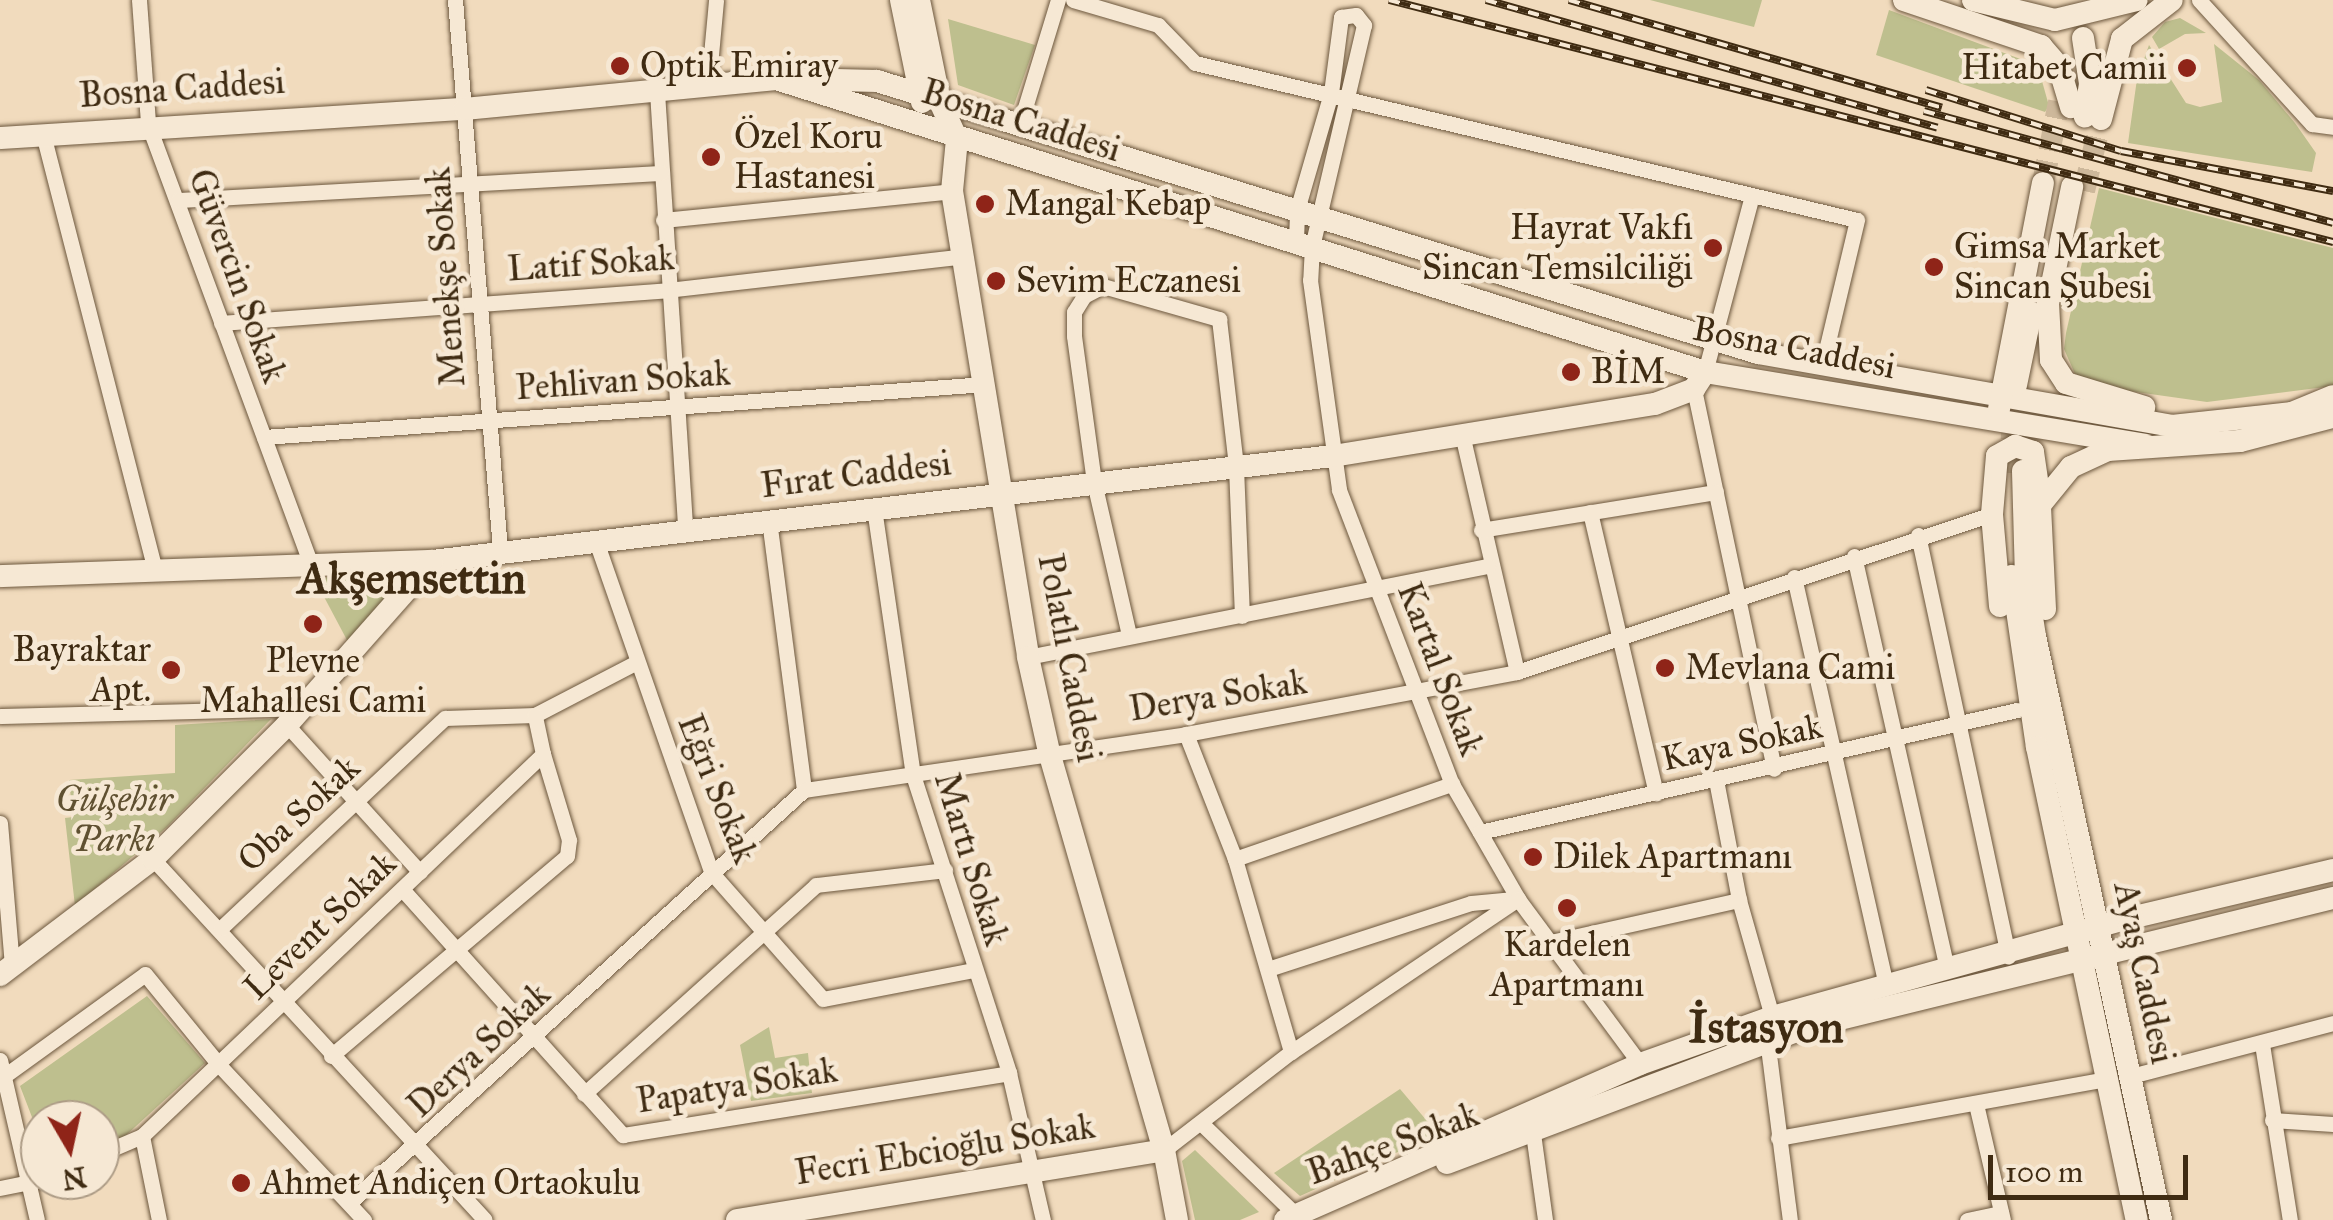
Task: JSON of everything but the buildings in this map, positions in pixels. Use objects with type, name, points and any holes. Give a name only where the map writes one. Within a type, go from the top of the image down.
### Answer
[{"type":"street","name":"Güvercin Sokak","points":[[139,0],[148,124],[311,565]]},
{"type":"street","name":"Menekşe Sokak","points":[[455,0],[466,110],[476,301],[500,550]]},
{"type":"street","points":[[708,86],[716,0]]},
{"type":"street","points":[[901,0],[908,42],[929,98],[957,139]]},
{"type":"street","points":[[663,220],[952,191],[933,130],[919,0]]},
{"type":"street","points":[[1020,124],[1058,0]]},
{"type":"street","points":[[1073,0],[1158,25],[1194,63],[1350,96],[1857,220],[1824,364]]},
{"type":"street","points":[[1904,0],[1968,10],[2019,4],[2045,19],[2090,15],[2137,0]]},
{"type":"street","points":[[2045,19],[2075,0]]},
{"type":"street","points":[[2079,111],[2122,39],[2172,0]]},
{"type":"street","points":[[2198,0],[2312,124],[2333,127]]},
{"type":"street","points":[[1968,10],[2041,46],[2058,67],[2079,111]]},
{"type":"street","name":"Kartal Sokak","points":[[1350,96],[1364,25],[1356,15],[1341,17],[1331,93],[1297,210],[1339,490],[1452,784],[1518,899],[1640,1064]]},
{"type":"street","points":[[2079,111],[2090,84],[2083,38]]},
{"type":"street","points":[[876,82],[903,60],[908,42]]},
{"type":"street","name":"Bosna Caddesi","points":[[776,80],[1304,243],[1699,380],[1999,418],[2145,445]]},
{"type":"street","name":"Bosna Caddesi","points":[[0,138],[148,124],[466,110],[776,80],[876,82],[1717,343],[1958,386],[2022,391],[2202,426],[2332,403]]},
{"type":"street","points":[[657,92],[674,407],[686,530]]},
{"type":"street","points":[[1304,243],[1321,218],[1350,96]]},
{"type":"street","points":[[43,134],[154,567]]},
{"type":"street","name":"Polatlı Caddesi","points":[[957,139],[952,191],[1028,657],[1049,752],[1164,1150],[1177,1220]]},
{"type":"street","points":[[178,200],[661,173]]},
{"type":"street","points":[[2022,391],[2054,276],[2064,187]]},
{"type":"street","points":[[1958,386],[2003,363],[2064,187]]},
{"type":"street","points":[[2022,391],[2064,187]]},
{"type":"street","points":[[1752,195],[1717,343],[1699,380],[1716,492],[1774,769]]},
{"type":"street","name":"Latif Sokak","points":[[221,323],[476,301],[667,290],[965,256]]},
{"type":"street","points":[[1130,636],[1094,482],[1074,312],[1084,296],[1103,286],[1219,319],[1236,467],[1242,616]]},
{"type":"street","points":[[2048,302],[2050,344],[2066,383],[2144,407],[2227,412],[2332,403]]},
{"type":"street","points":[[2048,744],[2040,504],[2016,468],[1999,418],[2022,391],[2050,344]]},
{"type":"street","points":[[2003,363],[2022,391],[2038,426],[1992,514],[2017,710],[2024,733],[2048,744]]},
{"type":"street","name":"Fırat Caddesi","points":[[0,576],[154,567],[432,560],[1333,456],[1656,404],[1699,380]]},
{"type":"street","name":"Pehlivan Sokak","points":[[264,438],[986,384]]},
{"type":"street","points":[[2040,504],[2088,457],[2145,445],[2240,441],[2332,403]]},
{"type":"street","points":[[1462,434],[1488,566],[1517,672]]},
{"type":"street","points":[[2016,468],[2015,616],[2048,744]]},
{"type":"street","points":[[1481,530],[1716,492]]},
{"type":"street","name":"Martı Sokak","points":[[874,508],[913,775],[1009,1073],[1036,1171],[1043,1220]]},
{"type":"street","points":[[1590,512],[1656,793]]},
{"type":"street","name":"Derya Sokak","points":[[348,1203],[415,1149],[804,790],[1186,734],[1517,672],[1854,556],[1992,514]]},
{"type":"street","points":[[770,520],[804,790]]},
{"type":"street","points":[[1918,535],[1954,725],[2008,956]]},
{"type":"street","name":"Eğri Sokak","points":[[596,540],[635,663],[711,872],[822,999],[973,970]]},
{"type":"street","points":[[1854,556],[1892,738],[1947,968]]},
{"type":"street","points":[[6,971],[154,859],[294,716],[432,560]]},
{"type":"street","points":[[1028,657],[1488,566]]},
{"type":"street","points":[[1794,576],[1886,986]]},
{"type":"street","name":"Oba Sokak","points":[[221,928],[444,718],[535,714],[635,663]]},
{"type":"street","name":"Kaya Sokak","points":[[1480,832],[1774,769],[2017,710]]},
{"type":"street","points":[[331,1056],[567,856],[569,840],[542,754],[535,714]]},
{"type":"street","points":[[0,716],[294,716]]},
{"type":"street","points":[[294,716],[356,801],[420,872]]},
{"type":"street","points":[[1186,734],[1235,858],[1292,1052]]},
{"type":"street","name":"Ayaş Caddesi","points":[[2048,744],[2119,1077],[2161,1220]]},
{"type":"street","name":"Levent Sokak","points":[[120,1145],[142,1136],[220,1066],[542,754]]},
{"type":"street","points":[[1716,780],[1769,1028],[1778,1138],[1790,1220]]},
{"type":"street","points":[[1235,858],[1452,784]]},
{"type":"street","points":[[0,823],[6,971]]},
{"type":"street","points":[[154,859],[221,928],[415,1149],[485,1220]]},
{"type":"street","points":[[584,1094],[816,885],[945,870]]},
{"type":"street","name":"Bahçe Sokak","points":[[1294,1218],[1336,1192],[1886,986],[2008,956],[2088,930],[2333,870]]},
{"type":"street","name":"Papatya Sokak","points":[[402,889],[623,1135],[1009,1073]]},
{"type":"street","name":"Bahçe Sokak","points":[[1531,1121],[1640,1064],[1769,1028],[2094,958],[2333,898]]},
{"type":"street","points":[[1268,968],[1471,903],[1518,899]]},
{"type":"street","points":[[1164,1150],[1292,1052],[1518,899]]},
{"type":"street","points":[[1551,942],[1739,900]]},
{"type":"street","points":[[20,1124],[4,1067],[146,974],[220,1066],[364,1220]]},
{"type":"street","points":[[1778,1138],[2119,1077],[2333,1023]]},
{"type":"street","points":[[2262,1044],[2290,1220]]},
{"type":"street","name":"Ayaş Caddesi","points":[[2119,1077],[2136,1220]]},
{"type":"street","points":[[1967,1220],[2002,1216],[1976,1104]]},
{"type":"street","points":[[2272,1120],[2333,1124]]},
{"type":"street","points":[[1531,1121],[1545,1220]]},
{"type":"street","points":[[1202,1123],[1294,1218]]},
{"type":"street","points":[[142,1136],[159,1220]]},
{"type":"street","name":"Fecri Ebcioğlu Sokak","points":[[741,1220],[1164,1150]]},
{"type":"green space","points":[[1650,0],[1762,0],[1754,27]]},
{"type":"green space","points":[[1889,10],[2023,60],[2042,81],[2049,106],[2045,112],[1876,55]]},
{"type":"green space","points":[[2180,18],[2206,33],[2185,34],[2159,49],[2152,37],[2165,22]]},
{"type":"green space","points":[[948,19],[1035,45],[1014,105],[958,85]]},
{"type":"green space","points":[[2214,44],[2259,80],[2295,123],[2316,153],[2312,172],[2128,143],[2137,79],[2149,45],[2186,103],[2200,107],[2222,102]]},
{"type":"green space","points":[[2099,188],[2333,248],[2333,386],[2207,402],[2115,389],[2075,374],[2064,349],[2066,333]]},
{"type":"green space","points":[[400,574],[403,582],[348,642],[314,578]]},
{"type":"green space","name":"Gülşehir Parkı","points":[[271,719],[167,827],[75,906],[65,818],[73,817],[69,780],[175,773],[175,725]]},
{"type":"green space","points":[[147,996],[205,1063],[120,1139],[120,1100],[25,1100],[20,1086]]},
{"type":"green space","points":[[769,1027],[775,1058],[808,1053],[812,1093],[751,1101],[740,1045]]},
{"type":"green space","points":[[1400,1089],[1438,1134],[1300,1196],[1274,1173]]},
{"type":"green space","points":[[1195,1150],[1259,1212],[1240,1220],[1195,1220],[1182,1161]]},
{"type":"tunnel","points":[[2043,183],[2059,102]]},
{"type":"tunnel","points":[[2084,191],[2101,119]]},
{"type":"tunnel","points":[[2009,473],[2016,385]]},
{"type":"railway","points":[[1389,0],[2333,242]]},
{"type":"railway","points":[[1486,0],[1937,128]]},
{"type":"railway","points":[[1569,0],[1942,108]]},
{"type":"railway","points":[[1926,90],[2121,151],[2333,191]]},
{"type":"railway","points":[[1924,111],[2333,223]]},
{"type":"place","name":"Optik Emiray","points":[[620,66]]},
{"type":"place","name":"Hitabet Camii","points":[[2187,68]]},
{"type":"place","name":"Özel Koru Hastanesi","points":[[711,157]]},
{"type":"place","name":"Mangal Kebap","points":[[985,204]]},
{"type":"place","name":"Hayrat Vakfı Sincan Temsilciliği","points":[[1713,248]]},
{"type":"place","name":"Gimsa Market Sincan Şubesi","points":[[1934,267]]},
{"type":"place","name":"Sevim Eczanesi","points":[[996,281]]},
{"type":"place","name":"BİM","points":[[1571,372]]},
{"type":"place","name":"Plevne Mahallesi Cami","points":[[313,624]]},
{"type":"place","name":"Mevlana Cami","points":[[1665,668]]},
{"type":"place","name":"Bayraktar Apt.","points":[[171,670]]},
{"type":"place","name":"Dilek Apartmanı","points":[[1533,857]]},
{"type":"place","name":"Kardelen Apartmanı","points":[[1567,908]]},
{"type":"place","name":"Ahmet Andiçen Ortaokulu","points":[[241,1183]]},
{"type":"district","name":"Akşemsettin","points":[[412,578]]},
{"type":"district","name":"İstasyon","points":[[1766,1027]]}]
